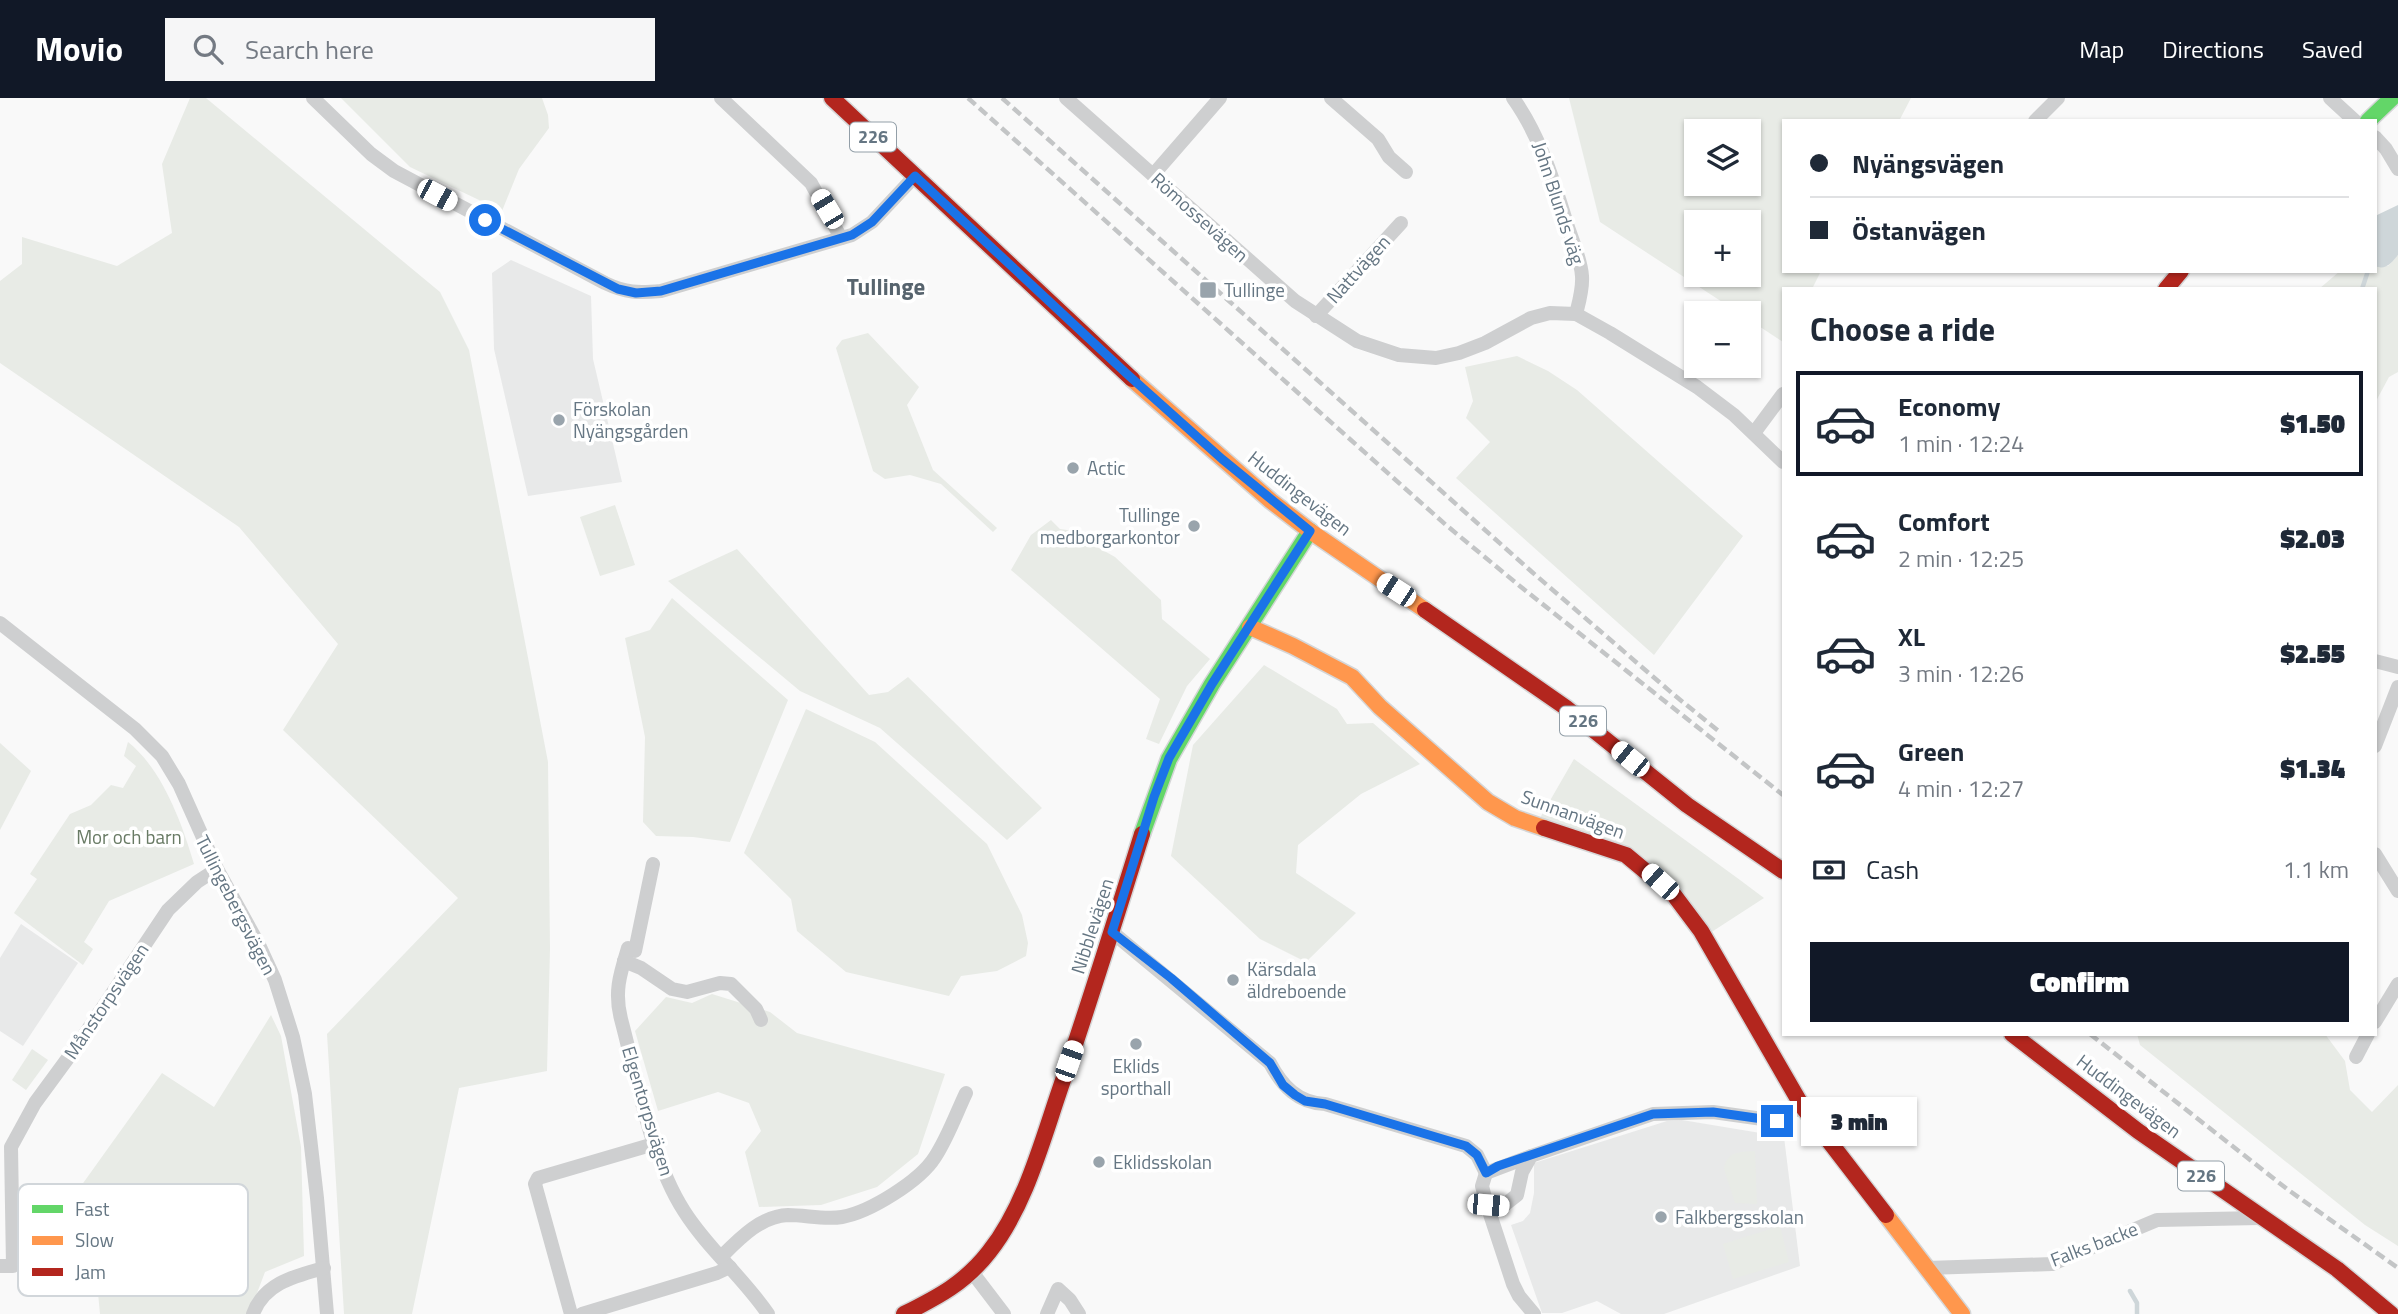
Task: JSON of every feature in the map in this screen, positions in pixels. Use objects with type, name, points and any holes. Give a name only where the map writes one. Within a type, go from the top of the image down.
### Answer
[{"type":"street","points":[[313,98],[394,171],[618,289],[636,293],[661,291],[859,232],[872,222],[915,176]]},
{"type":"street","points":[[721,98],[811,183],[841,238]]},
{"type":"street","name":"Huddingevägen","points":[[832,98],[1136,383],[1222,459],[1310,531],[1511,668],[1565,707],[1687,805],[1782,870]]},
{"type":"street","name":"Römossevägen","points":[[1066,98],[1294,301],[1357,341],[1418,358],[1436,358],[1485,343],[1531,318],[1550,313],[1576,314]]},
{"type":"street","points":[[1153,175],[1220,98]]},
{"type":"street","points":[[1331,98],[1378,139],[1389,157],[1406,172]]},
{"type":"street","name":"John Blunds väg","points":[[1513,98],[1532,126],[1576,250],[1582,285],[1576,314]]},
{"type":"street","points":[[2037,119],[2058,98]]},
{"type":"street","points":[[2330,98],[2353,119]]},
{"type":"street","points":[[2370,119],[2392,98]]},
{"type":"street","points":[[2377,139],[2398,169]]},
{"type":"street","name":"Nattvägen","points":[[1316,316],[1401,223]]},
{"type":"street","points":[[2168,287],[2179,273]]},
{"type":"street","points":[[1576,314],[1610,332],[1697,387],[1754,433],[1782,461]]},
{"type":"street","points":[[1754,433],[1782,395]]},
{"type":"street","name":"Nibblevägen","points":[[904,1314],[947,1292],[972,1272],[991,1250],[1025,1191],[1169,758],[1212,684],[1310,531]]},
{"type":"street","name":"Tullingebergsvägen","points":[[0,623],[135,729],[162,756],[179,784],[217,869],[259,945],[275,980],[293,1037],[305,1094],[327,1314]]},
{"type":"street","name":"Sunnanvägen","points":[[1250,627],[1352,677],[1380,707],[1488,802],[1515,818],[1626,855],[1674,895],[1701,931],[1802,1106],[1962,1314]]},
{"type":"street","points":[[2377,662],[2398,667]]},
{"type":"street","points":[[2377,741],[2398,687]]},
{"type":"street","points":[[2377,857],[2398,891]]},
{"type":"street","name":"Elgentorpsvägen","points":[[653,864],[635,951],[628,948],[617,1001],[663,1171],[683,1210],[708,1244],[756,1295],[768,1314]]},
{"type":"street","name":"Månstorpsvägen","points":[[0,1266],[13,1266],[6,1147],[168,910],[197,882],[217,869]]},
{"type":"street","points":[[1112,932],[1270,1063],[1283,1085],[1305,1101],[1325,1104],[1466,1146],[1477,1155],[1486,1173],[1482,1186],[1513,1284],[1534,1314]]},
{"type":"street","points":[[624,961],[641,968],[671,989],[687,992],[720,983],[731,984],[756,1009],[761,1020]]},
{"type":"street","points":[[2377,1019],[2398,984]]},
{"type":"street","name":"Huddingevägen","points":[[2015,1036],[2138,1131],[2337,1269],[2391,1314]]},
{"type":"street","points":[[2356,1057],[2367,1036]]},
{"type":"street","points":[[582,1314],[717,1273],[746,1234],[768,1219],[788,1215],[845,1217],[880,1201],[927,1168],[936,1156],[965,1093]]},
{"type":"street","points":[[1486,1173],[1653,1114],[1713,1112],[1777,1121],[1802,1106]]},
{"type":"street","points":[[571,1314],[535,1184],[538,1178],[654,1144]]},
{"type":"street","points":[[1488,1205],[1503,1206],[1512,1201],[1517,1195],[1522,1172],[1531,1156]]},
{"type":"street","name":"Falks backe","points":[[1927,1268],[2052,1264],[2157,1220],[2260,1218]]},
{"type":"street","points":[[253,1314],[257,1302],[269,1289],[297,1275],[324,1268]]},
{"type":"street","points":[[972,1272],[1004,1314]]},
{"type":"street","points":[[1047,1314],[1058,1289],[1070,1300],[1079,1314]]},
{"type":"shaded area","points":[[2398,205],[2398,255],[2386,267],[2377,266],[2377,215]]},
{"type":"shaded area","name":"Förskolan Nyängsgården","points":[[511,260],[591,296],[593,359],[622,482],[528,496],[494,349],[492,273]]},
{"type":"shaded area","points":[[21,924],[78,963],[23,1046],[0,1031],[0,958]]},
{"type":"shaded area","name":"Falkbergsskolan","points":[[1682,1120],[1784,1137],[1800,1266],[1664,1314],[1621,1314],[1597,1301],[1562,1313],[1542,1313],[1511,1225],[1523,1221],[1530,1213],[1534,1193],[1534,1163],[1667,1121]]},
{"type":"green space","points":[[190,98],[206,98],[440,292],[469,350],[548,762],[550,949],[547,1071],[459,1088],[412,1314],[344,1314],[327,1034],[458,898],[283,730],[338,644],[239,527],[0,363],[0,281],[22,264],[22,237],[117,266],[172,233],[162,164]]},
{"type":"green space","points":[[341,98],[542,98],[549,128],[519,169],[502,211],[410,167]]},
{"type":"green space","points":[[1569,98],[1911,98],[1900,119],[1782,119],[1782,273],[1820,273],[1813,287],[1782,287],[1782,341],[1761,328],[1761,301],[1721,301],[1699,287],[1761,287],[1761,210],[1684,210],[1684,277],[1600,222]]},
{"type":"green space","points":[[2398,255],[2398,372],[2389,377],[2377,399],[2377,287],[2321,287],[2338,273],[2377,273],[2377,266],[2388,266]]},
{"type":"green space","points":[[868,333],[919,387],[907,405],[933,470],[997,528],[993,532],[941,484],[910,475],[885,479],[873,471],[836,348],[842,340]]},
{"type":"green space","points":[[1517,356],[1548,371],[1577,390],[1743,536],[1654,655],[1456,478],[1490,442],[1466,418],[1473,401],[1465,367]]},
{"type":"green space","points":[[615,505],[635,565],[600,576],[580,517]]},
{"type":"green space","points":[[1051,520],[1060,529],[1067,530],[1115,557],[1161,600],[1162,619],[1210,659],[1187,686],[1159,744],[1146,739],[1160,699],[1011,570],[1031,535]]},
{"type":"green space","points":[[737,549],[869,695],[888,692],[908,677],[1042,808],[1007,840],[880,728],[800,691],[668,581]]},
{"type":"green space","points":[[672,598],[788,700],[730,842],[656,836],[643,822],[645,737],[625,638],[650,630]]},
{"type":"green space","points":[[1264,665],[1337,709],[1347,724],[1373,723],[1420,764],[1361,794],[1298,845],[1296,873],[1356,913],[1306,962],[1260,939],[1171,856],[1193,745]]},
{"type":"green space","points":[[806,709],[875,742],[987,844],[1022,915],[1028,943],[1026,956],[997,971],[961,976],[949,996],[846,972],[797,931],[791,899],[744,853]]},
{"type":"green space","name":"Mor och barn","points":[[128,742],[140,753],[161,782],[177,814],[194,864],[109,901],[84,942],[93,949],[83,965],[14,913],[37,879],[30,874],[70,814],[91,805],[111,785],[123,788],[136,766],[124,756]]},
{"type":"green space","points":[[0,743],[31,771],[0,830]]},
{"type":"green space","points":[[1574,759],[1764,898],[1710,933],[1669,877],[1625,848],[1540,818]]},
{"type":"green space","points":[[712,994],[770,1012],[797,1033],[945,1074],[918,1154],[877,1187],[821,1205],[759,1207],[745,1152],[761,1131],[749,1103],[718,1092],[658,1111],[635,1031],[666,997],[692,1003]]},
{"type":"green space","points":[[271,1015],[281,1036],[301,1147],[304,1256],[265,1272],[249,1314],[100,1314],[98,1296],[248,1296],[248,1184],[82,1184],[162,1073],[214,1107]]},
{"type":"green space","points":[[2138,1036],[2326,1036],[2345,1061],[2350,1090],[2372,1112],[2398,1085],[2398,1246],[2365,1225],[2140,1045]]},
{"type":"green space","points":[[32,1049],[48,1060],[26,1090],[12,1080]]},
{"type":"green space","points":[[1755,1151],[1757,1204],[1735,1203],[1724,1169],[1726,1163],[1735,1154]]},
{"type":"green space","points":[[1780,1226],[1789,1262],[1733,1279],[1723,1244]]},
{"type":"waterway","points":[[2363,287],[2367,273]]},
{"type":"waterway","points":[[2130,1291],[2137,1303],[2137,1314]]},
{"type":"railway","points":[[968,98],[1446,525],[1782,794]]},
{"type":"railway","points":[[1002,98],[1532,572],[1721,733]]},
{"type":"railway","points":[[2093,1036],[2287,1189],[2398,1268]]},
{"type":"traffic: fast","points":[[2370,119],[2392,98]]},
{"type":"traffic: fast","points":[[1142,834],[1169,759],[1212,684],[1310,531]]},
{"type":"traffic: slow","points":[[1132,379],[1271,501],[1425,610]]},
{"type":"traffic: slow","points":[[1250,627],[1352,677],[1380,707],[1488,802],[1515,818],[1544,828]]},
{"type":"traffic: slow","points":[[1886,1215],[1962,1314]]},
{"type":"traffic: jam","points":[[832,98],[1132,379]]},
{"type":"traffic: jam","points":[[2168,287],[2179,273]]},
{"type":"traffic: jam","points":[[1425,610],[1565,707],[1687,805],[1782,870]]},
{"type":"traffic: jam","points":[[1544,828],[1626,855],[1674,895],[1701,931],[1802,1106],[1886,1215]]},
{"type":"traffic: jam","points":[[904,1314],[961,1281],[980,1263],[1001,1235],[1022,1196],[1091,996],[1142,834]]},
{"type":"traffic: jam","points":[[2015,1036],[2138,1131],[2337,1269],[2391,1314]]},
{"type":"place","name":"Tullinge","points":[[1208,290]]},
{"type":"place","name":"Förskolan Nyängsgården","points":[[559,420]]},
{"type":"place","name":"Actic","points":[[1073,468]]},
{"type":"place","name":"Tullinge medborgarkontor","points":[[1194,526]]},
{"type":"place","name":"Kärsdala äldreboende","points":[[1233,980]]},
{"type":"place","name":"Eklids sporthall","points":[[1136,1044]]},
{"type":"place","name":"Eklidsskolan","points":[[1099,1162]]},
{"type":"place","name":"Falkbergsskolan","points":[[1661,1217]]},
{"type":"district","name":"Tullinge","points":[[886,287]]},
{"type":"route","points":[[485,220],[605,284],[636,293],[661,291],[859,232],[872,222],[915,176],[1127,374],[1222,459],[1310,531],[1250,627],[1237,643],[1169,758],[1154,797],[1112,932],[1171,978],[1270,1063],[1283,1085],[1295,1095],[1314,1104],[1325,1104],[1466,1146],[1477,1155],[1486,1173],[1498,1166],[1653,1114],[1713,1112],[1777,1121]]}]
